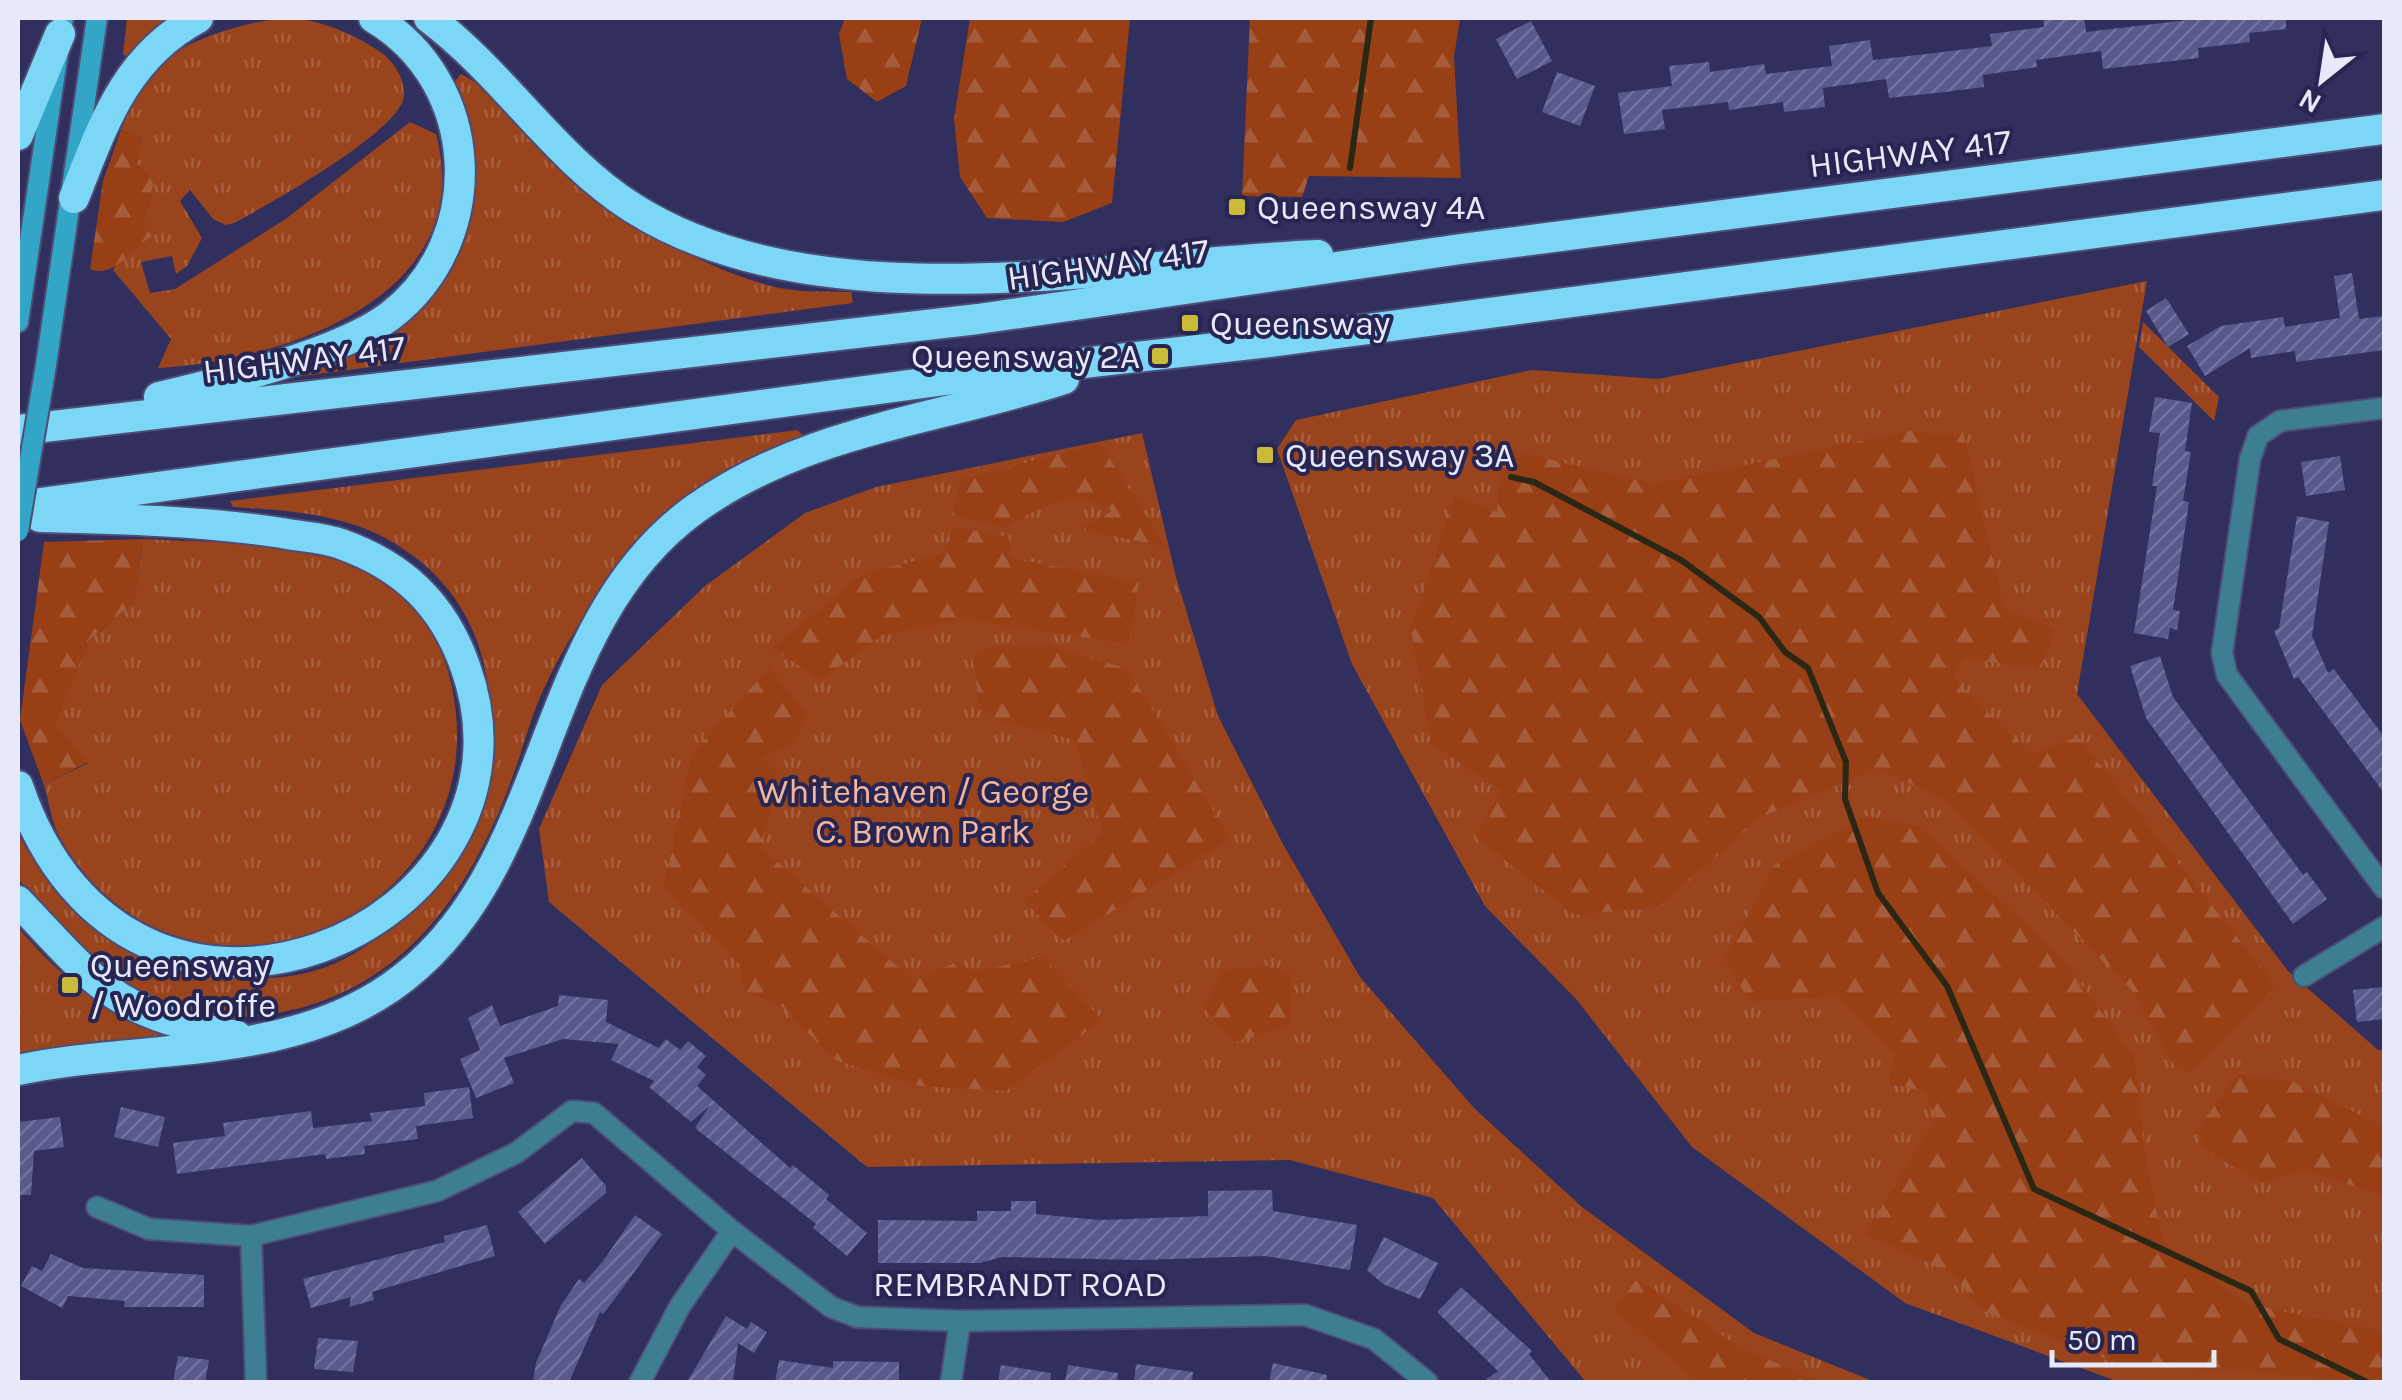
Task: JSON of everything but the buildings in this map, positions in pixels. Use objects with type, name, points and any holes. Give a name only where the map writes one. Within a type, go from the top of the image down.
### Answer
[{"type":"highway","points":[[74,198],[110,106],[136,66],[170,34],[198,18]]},
{"type":"highway","points":[[18,430],[218,383],[317,351],[389,316],[424,280],[449,239],[456,214],[462,161],[458,134],[444,94],[425,61],[374,18]]},
{"type":"highway","points":[[428,18],[468,46],[588,174],[633,208],[736,256],[804,271],[897,278],[1107,268],[1261,270]]},
{"type":"highway","points":[[18,135],[62,26]]},
{"type":"highway","name":"HIGHWAY 417","points":[[18,430],[1110,302],[1261,270],[1461,249],[2384,129]]},
{"type":"highway","points":[[18,506],[992,374],[1116,362],[2384,195]]},
{"type":"highway","points":[[18,1070],[70,1058],[193,1051],[347,1011],[390,988],[436,948],[470,909],[494,866],[591,634],[634,570],[691,512],[769,464],[831,440],[1026,391],[1116,362]]},
{"type":"highway","points":[[18,517],[215,523],[339,543],[403,574],[443,614],[478,700],[478,745],[468,796],[450,842],[418,884],[380,919],[332,944],[273,960],[239,963],[165,952],[97,913],[53,861],[18,786]]},
{"type":"highway","points":[[18,901],[95,983],[132,1008],[181,1025],[249,1038]]},
{"type":"main road","points":[[18,531],[74,198],[97,18]]},
{"type":"main road","points":[[18,322],[62,26]]},
{"type":"street","points":[[2384,408],[2280,421],[2258,436],[2250,459],[2223,664],[2384,888]]},
{"type":"street","points":[[2304,976],[2384,927]]},
{"type":"street","name":"REMBRANDT ROAD","points":[[97,1207],[148,1229],[250,1236],[437,1190],[516,1154],[572,1111],[594,1114],[634,1143],[732,1232],[832,1306],[857,1317],[960,1320],[1305,1315],[1374,1339],[1427,1382]]},
{"type":"street","points":[[640,1382],[680,1306],[732,1232]]},
{"type":"street","points":[[250,1236],[256,1382]]},
{"type":"street","points":[[952,1382],[960,1320]]},
{"type":"green space","points":[[127,18],[177,18],[129,56],[123,55]]},
{"type":"green space","points":[[286,18],[335,28],[384,55],[402,83],[404,96],[397,111],[330,166],[234,223],[226,225],[213,219],[190,190],[180,201],[202,238],[187,266],[176,274],[172,256],[141,262],[150,293],[175,289],[287,218],[410,122],[436,134],[442,191],[429,238],[400,278],[360,310],[312,334],[208,363],[158,368],[171,339],[113,270],[142,226],[154,183],[136,163],[141,138],[121,130],[144,80],[172,55],[229,29]]},
{"type":"green space","points":[[845,18],[922,18],[906,86],[877,102],[847,79],[839,34]]},
{"type":"green space","points":[[970,18],[1130,18],[1112,203],[1063,222],[987,218],[960,177],[954,119]]},
{"type":"green space","points":[[1250,18],[1460,18],[1454,57],[1461,178],[1309,176],[1302,197],[1242,196]]},
{"type":"green space","points":[[461,74],[475,82],[573,175],[644,229],[724,270],[777,288],[851,292],[853,303],[295,377],[459,246],[474,188],[462,99],[451,86]]},
{"type":"green space","points":[[121,130],[141,138],[137,163],[154,183],[142,226],[152,236],[115,266],[99,271],[90,269],[103,181]]},
{"type":"green space","points":[[2147,281],[2077,694],[2288,971],[2378,1050],[2384,1050],[2384,1382],[2119,1382],[1905,1303],[1692,1147],[1576,999],[1485,906],[1352,664],[1277,449],[1296,420],[1532,370],[1658,379]]},
{"type":"green space","points":[[2143,322],[2219,397],[2214,421],[2139,347]]},
{"type":"green space","points":[[797,430],[804,436],[732,469],[686,498],[629,553],[581,621],[550,676],[494,821],[453,896],[398,957],[365,981],[326,999],[283,1012],[236,1018],[196,1016],[161,1006],[130,990],[102,968],[18,879],[18,833],[65,901],[105,935],[154,960],[201,972],[242,978],[285,977],[325,967],[364,948],[419,902],[450,864],[476,816],[489,750],[488,688],[483,659],[460,606],[421,562],[394,543],[336,520],[233,507],[230,501]]},
{"type":"green space","points":[[1908,431],[1964,436],[2004,609],[2055,629],[2041,670],[1965,658],[1952,677],[2030,754],[2078,737],[2275,985],[2192,1073],[2175,1067],[2132,991],[1947,802],[1878,768],[1759,818],[1660,907],[1575,915],[1475,837],[1501,790],[1431,743],[1411,629],[1455,496],[1497,512],[1502,448],[1654,484]]},
{"type":"green space","name":"Whitehaven / George C. Brown Park","points":[[1142,433],[1176,577],[1218,716],[1284,846],[1360,977],[1475,1109],[1582,1207],[1754,1333],[1875,1382],[1586,1382],[1433,1198],[1290,1160],[867,1167],[549,902],[539,829],[602,685],[705,586],[805,513],[876,487]]},
{"type":"green space","points":[[1100,443],[1166,547],[1080,529],[1112,511],[1085,500],[1058,502],[1007,528],[952,515],[960,480]]},
{"type":"green space","points":[[952,527],[1009,537],[1009,558],[1139,582],[1129,644],[963,619],[882,635],[821,680],[772,648],[863,574],[946,553]]},
{"type":"green space","points":[[143,539],[302,550],[362,566],[388,579],[412,599],[444,657],[452,687],[454,770],[428,840],[381,895],[319,931],[249,946],[178,937],[113,901],[56,830],[44,785],[88,763],[54,724],[89,640],[134,602]]},
{"type":"green space","points":[[143,539],[134,602],[89,640],[55,724],[88,762],[44,785],[20,720],[44,542]]},
{"type":"green space","points":[[1047,645],[1128,669],[1230,839],[1064,941],[1024,901],[1103,832],[1075,740],[998,720],[980,706],[972,657],[992,647]]},
{"type":"green space","points":[[769,668],[808,714],[793,745],[761,757],[779,775],[760,847],[913,980],[957,962],[974,972],[1042,957],[1102,1020],[1006,1091],[920,1086],[835,1060],[780,1005],[745,991],[740,965],[664,888],[692,754]]},
{"type":"green space","points":[[1867,816],[1918,826],[2059,954],[2134,1057],[2146,1161],[2163,1243],[2246,1304],[2384,1331],[2384,1382],[2117,1363],[1981,1310],[1953,1274],[1865,1234],[1936,1118],[1924,1091],[1890,1084],[1894,1053],[1838,996],[1749,1001],[1725,960],[1774,865]]},
{"type":"green space","points":[[18,928],[57,969],[94,999],[136,1021],[191,1037],[18,1058]]},
{"type":"green space","points":[[1268,966],[1291,975],[1289,1026],[1235,1042],[1203,1007],[1224,970]]},
{"type":"green space","points":[[2238,1075],[2291,1081],[2384,1127],[2384,1196],[2306,1170],[2262,1183],[2203,1149],[2198,1128]]},
{"type":"green space","points":[[1637,1279],[1741,1348],[1820,1382],[1698,1382],[1614,1309]]},
{"type":"waterway","points":[[1350,168],[1371,18]]},
{"type":"waterway","points":[[1511,477],[1534,482],[1681,560],[1759,617],[1785,652],[1808,668],[1846,762],[1845,799],[1878,893],[1947,986],[2034,1189],[2251,1291],[2279,1339],[2367,1382]]},
{"type":"place","name":"Queensway 4A","points":[[1237,207]]},
{"type":"place","name":"Queensway","points":[[1190,323]]},
{"type":"place","name":"Queensway 2A","points":[[1160,356]]},
{"type":"place","name":"Queensway 3A","points":[[1265,455]]},
{"type":"place","name":"Queensway / Woodroffe","points":[[70,985]]}]
